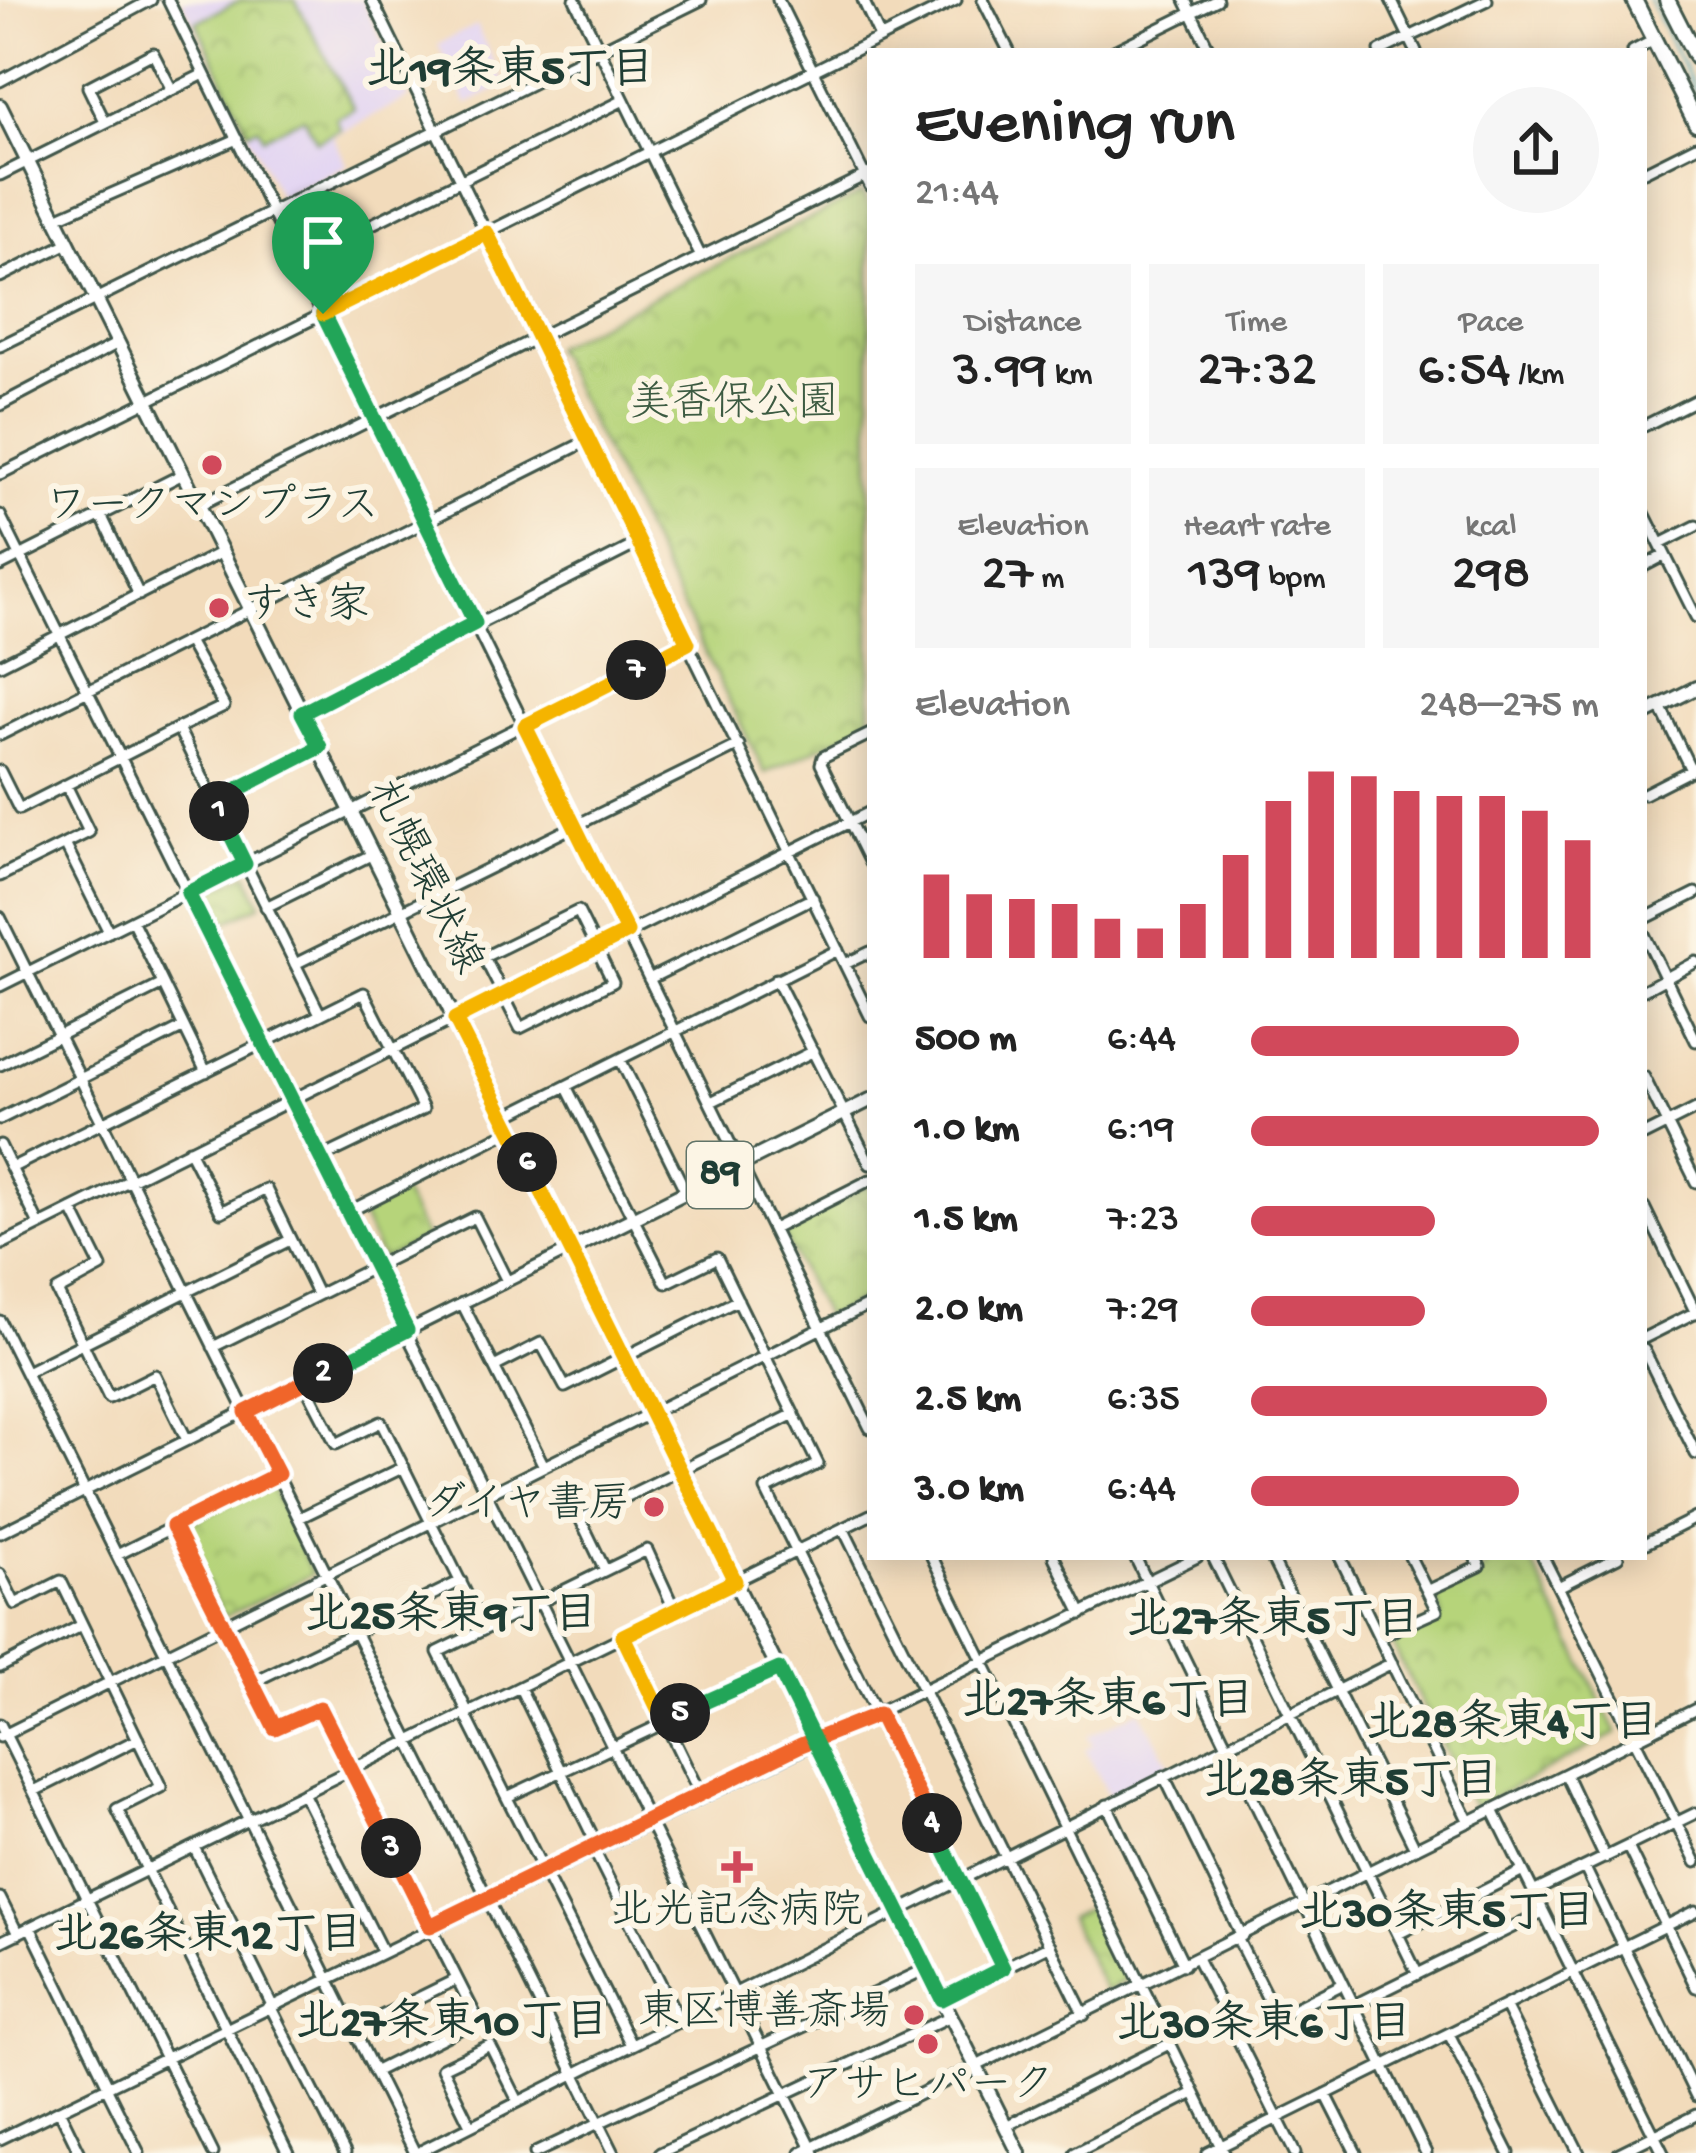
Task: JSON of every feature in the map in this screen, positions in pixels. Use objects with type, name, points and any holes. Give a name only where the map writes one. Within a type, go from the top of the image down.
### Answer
[{"type":"highway","points":[[1634,0],[1696,123]]},
{"type":"highway","points":[[1667,0],[1689,25],[1696,57]]},
{"type":"main road","name":"札幌環状線","points":[[0,106],[1016,2152]]},
{"type":"main road","points":[[1647,712],[1696,688]]},
{"type":"main road","name":"89","points":[[570,1250],[867,1102]]},
{"type":"street","points":[[0,81],[151,0]]},
{"type":"street","points":[[168,0],[867,1422]]},
{"type":"street","points":[[372,0],[867,1010]]},
{"type":"street","points":[[575,0],[701,256]]},
{"type":"street","points":[[0,346],[701,0]]},
{"type":"street","points":[[778,0],[867,176]]},
{"type":"street","points":[[862,0],[880,38]]},
{"type":"street","points":[[0,474],[956,0]]},
{"type":"street","points":[[983,0],[1007,48]]},
{"type":"street","points":[[1184,0],[1209,48]]},
{"type":"street","points":[[1120,48],[1216,0]]},
{"type":"street","points":[[1391,0],[1414,48]]},
{"type":"street","points":[[1386,48],[1487,0]]},
{"type":"street","points":[[1639,48],[1654,40]]},
{"type":"street","points":[[105,122],[88,87],[153,53],[172,90]]},
{"type":"street","points":[[0,175],[204,74]]},
{"type":"street","points":[[297,261],[624,100]]},
{"type":"street","points":[[56,218],[237,140]]},
{"type":"street","points":[[1647,170],[1696,146]]},
{"type":"street","points":[[199,505],[867,178]]},
{"type":"street","points":[[0,278],[68,243]]},
{"type":"street","points":[[0,405],[118,344]]},
{"type":"street","points":[[1647,424],[1696,400]]},
{"type":"street","points":[[0,735],[589,440]]},
{"type":"street","points":[[0,566],[183,474]]},
{"type":"street","points":[[0,515],[572,1662],[809,2151],[1696,1709]]},
{"type":"street","points":[[100,515],[139,596]]},
{"type":"street","points":[[1647,519],[1696,617]]},
{"type":"street","points":[[1647,563],[1696,526]]},
{"type":"street","points":[[302,713],[639,543]]},
{"type":"street","points":[[0,665],[222,552]]},
{"type":"street","points":[[0,770],[19,809],[224,706],[188,641]]},
{"type":"street","points":[[0,986],[688,643]]},
{"type":"street","points":[[1647,792],[1691,770],[1660,706]]},
{"type":"street","points":[[178,728],[320,1014]]},
{"type":"street","points":[[867,735],[823,757],[820,764],[867,857]]},
{"type":"street","points":[[295,964],[739,745]]},
{"type":"street","points":[[215,801],[320,747]]},
{"type":"street","points":[[0,876],[89,832],[66,785]]},
{"type":"street","points":[[0,1245],[867,814]]},
{"type":"street","points":[[65,844],[109,932]]},
{"type":"street","points":[[266,907],[373,854]]},
{"type":"street","points":[[1647,918],[1696,893]]},
{"type":"street","points":[[649,979],[813,898]]},
{"type":"street","points":[[578,911],[613,982],[520,1028],[503,995],[484,957],[578,911]]},
{"type":"street","points":[[0,917],[614,2153]]},
{"type":"street","points":[[132,920],[206,1072]]},
{"type":"street","points":[[1647,940],[1696,1041]]},
{"type":"street","points":[[504,1117],[838,950]]},
{"type":"street","points":[[845,964],[867,953]]},
{"type":"street","points":[[1647,988],[1696,962]]},
{"type":"street","points":[[776,979],[867,1158]]},
{"type":"street","points":[[0,1065],[164,984]]},
{"type":"street","points":[[11,1168],[364,993],[423,1109],[321,1157]]},
{"type":"street","points":[[0,1119],[184,1027]]},
{"type":"street","points":[[711,1102],[814,1051]]},
{"type":"street","points":[[620,1058],[686,1192]]},
{"type":"street","points":[[1647,1083],[1696,1182]]},
{"type":"street","points":[[566,1086],[666,1283],[716,1258],[738,1300],[818,1464],[766,1490],[1003,1968]]},
{"type":"street","points":[[1647,1134],[1696,1109]]},
{"type":"street","points":[[348,1212],[511,1130]]},
{"type":"street","points":[[0,1145],[39,1225]]},
{"type":"street","points":[[189,1150],[220,1211],[266,1189],[317,1294]]},
{"type":"street","points":[[773,1229],[867,1182]]},
{"type":"street","points":[[72,1209],[101,1267],[57,1291],[109,1398],[155,1375],[187,1440]]},
{"type":"street","points":[[1647,1213],[1696,1313],[1647,1337]]},
{"type":"street","points":[[213,1347],[475,1217],[507,1280]]},
{"type":"street","points":[[26,1372],[290,1240]]},
{"type":"street","points":[[0,1533],[570,1250]]},
{"type":"street","points":[[496,1366],[541,1343],[565,1388],[738,1300]]},
{"type":"street","points":[[462,1303],[544,1466]]},
{"type":"street","points":[[213,2153],[2,1731],[224,1626],[867,1305]]},
{"type":"street","points":[[0,1321],[416,2153],[1393,1663]]},
{"type":"street","points":[[1647,1356],[1696,1454]]},
{"type":"street","points":[[304,1382],[336,1444],[381,1422],[484,1629]]},
{"type":"street","points":[[581,1519],[794,1414]]},
{"type":"street","points":[[299,1518],[404,1467]]},
{"type":"street","points":[[116,1555],[278,1474]]},
{"type":"street","points":[[574,1506],[605,1570]]},
{"type":"street","points":[[0,1942],[867,1516]]},
{"type":"street","points":[[1647,1542],[1696,1518]]},
{"type":"street","points":[[173,1526],[275,1728],[320,1708],[478,2020],[374,2072]]},
{"type":"street","points":[[843,1528],[1084,2015]]},
{"type":"street","points":[[631,2045],[438,1652],[646,1550],[675,1611]]},
{"type":"street","points":[[933,1560],[1222,2150]]},
{"type":"street","points":[[1055,1560],[1082,1614]]},
{"type":"street","points":[[1137,1560],[1426,2153]]},
{"type":"street","points":[[9,2153],[0,2137],[1192,1560]]},
{"type":"street","points":[[1214,1560],[1417,1972]]},
{"type":"street","points":[[1272,1560],[1415,1848]]},
{"type":"street","points":[[1341,1560],[1469,1822]]},
{"type":"street","points":[[1379,1637],[1437,1610],[1412,1560]]},
{"type":"street","points":[[1427,1591],[1480,1567],[1476,1560]]},
{"type":"street","points":[[1544,1560],[1696,1862]]},
{"type":"street","points":[[1558,1587],[1610,1560]]},
{"type":"street","points":[[0,1574],[16,1604],[61,1581],[161,1787],[117,1809],[288,2153]]},
{"type":"street","points":[[253,1682],[461,1581]]},
{"type":"street","points":[[0,1667],[82,1625]]},
{"type":"street","points":[[623,1636],[701,1796]]},
{"type":"street","points":[[507,1797],[779,1669]]},
{"type":"street","points":[[520,1688],[680,2022]]},
{"type":"street","points":[[34,1791],[138,1739]]},
{"type":"street","points":[[1566,1775],[1605,1858]]},
{"type":"street","points":[[1164,1776],[1277,2018],[1342,1984]]},
{"type":"street","points":[[303,1793],[382,1951]]},
{"type":"street","points":[[1107,1804],[1184,1965]]},
{"type":"street","points":[[1493,1810],[1664,2153]]},
{"type":"street","points":[[1533,1892],[1696,1813]]},
{"type":"street","points":[[194,1847],[344,2153]]},
{"type":"street","points":[[1628,1847],[1696,1988]]},
{"type":"street","points":[[1585,1868],[1696,2096]]},
{"type":"street","points":[[1398,1934],[1523,1871]]},
{"type":"street","points":[[0,1898],[18,1934]]},
{"type":"street","points":[[1207,2153],[1222,2150],[1277,2118],[1696,1911]]},
{"type":"street","points":[[1353,2006],[1543,1912]]},
{"type":"street","points":[[30,1927],[139,2153]]},
{"type":"street","points":[[942,1999],[1050,1945]]},
{"type":"street","points":[[1197,1958],[1295,2153]]},
{"type":"street","points":[[535,2153],[928,1968]]},
{"type":"street","points":[[353,2030],[458,1979]]},
{"type":"street","points":[[1505,2006],[1579,2153]]},
{"type":"street","points":[[659,2153],[951,2016]]},
{"type":"street","points":[[1449,2034],[1509,2153]]},
{"type":"street","points":[[470,2125],[442,2068],[490,2044],[518,2101]]},
{"type":"street","points":[[1006,2126],[1169,2044]]},
{"type":"street","points":[[1075,2153],[1194,2093]]},
{"type":"street","points":[[1326,2094],[1356,2153]]},
{"type":"street","points":[[59,2110],[80,2153]]},
{"type":"street","points":[[1618,2153],[1696,2115]]},
{"type":"shaded area","points":[[182,0],[362,0],[409,98],[333,136],[347,165],[280,198]]},
{"type":"shaded area","points":[[476,25],[505,85],[467,104],[438,44]]},
{"type":"shaded area","points":[[1140,1710],[1170,1766],[1110,1797],[1085,1750],[1093,1745],[1088,1736]]},
{"type":"green space","points":[[241,0],[295,0],[354,109],[335,118],[340,129],[317,141],[304,117],[264,137],[258,127],[248,131],[196,22]]},
{"type":"green space","name":"美香保公園","points":[[862,193],[867,203],[867,724],[765,773],[553,347]]},
{"type":"green space","points":[[247,873],[261,904],[214,928],[201,901],[204,894]]},
{"type":"green space","points":[[867,1186],[867,1297],[825,1318],[783,1234],[786,1226]]},
{"type":"green space","points":[[401,1191],[426,1238],[381,1259],[360,1212]]},
{"type":"green space","points":[[270,1483],[312,1574],[224,1617],[180,1528]]},
{"type":"green space","points":[[1482,1560],[1530,1560],[1617,1733],[1479,1805],[1472,1804],[1392,1644],[1442,1616],[1435,1593],[1486,1569]]},
{"type":"green space","points":[[1091,1907],[1126,1979],[1106,1992],[1069,1918]]},
{"type":"waterway","points":[[1650,0],[1696,92]]},
{"type":"place","name":"ワークマンプラス","points":[[212,465]]},
{"type":"place","name":"すき家","points":[[219,608]]},
{"type":"place","name":"ダイヤ書房","points":[[654,1507]]},
{"type":"place","name":"北光記念病院","points":[[737,1867]]},
{"type":"place","name":"東区博善斎場","points":[[914,2015]]},
{"type":"place","name":"アサヒパーク","points":[[928,2044]]},
{"type":"district","name":"北19条東5丁目","points":[[510,73]]},
{"type":"district","name":"北25条東9丁目","points":[[451,1618]]},
{"type":"district","name":"北27条東5丁目","points":[[1273,1623]]},
{"type":"district","name":"北27条東6丁目","points":[[1108,1704]]},
{"type":"district","name":"北28条東4丁目","points":[[1512,1726]]},
{"type":"district","name":"北28条東5丁目","points":[[1351,1784]]},
{"type":"district","name":"北30条東5丁目","points":[[1447,1916]]},
{"type":"district","name":"北26条東12丁目","points":[[208,1938]]},
{"type":"district","name":"北27条東10丁目","points":[[452,2025]]},
{"type":"district","name":"北30条東6丁目","points":[[1264,2027]]},
{"type":"route","points":[[323,314],[475,623],[302,713],[320,747],[215,801],[245,864],[188,893],[407,1330],[246,1412],[278,1474],[173,1526],[275,1728],[320,1708],[430,1926],[801,1745],[814,1742],[828,1738],[879,1714],[1003,1968],[942,1999],[814,1742],[779,1669],[767,1670],[664,1721],[623,1636],[735,1581],[455,1019],[627,932],[525,726],[688,643],[487,233],[323,314]]}]
